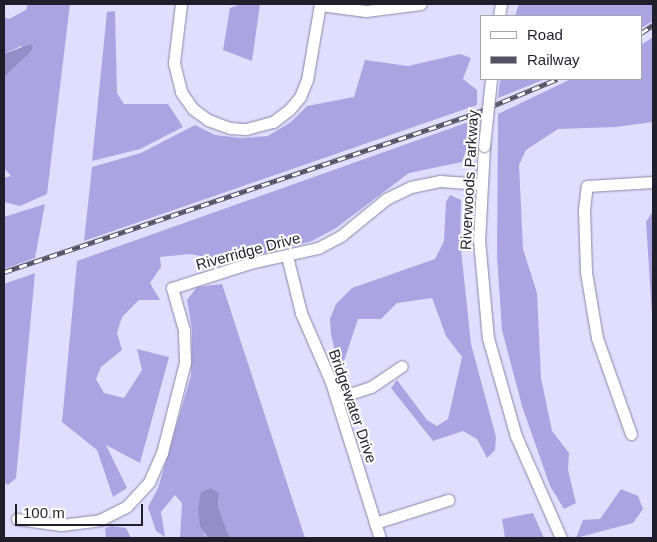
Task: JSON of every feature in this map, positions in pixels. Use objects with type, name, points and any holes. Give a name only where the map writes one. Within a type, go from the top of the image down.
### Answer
[{"type":"street","points":[[181,4],[174,63],[181,92],[193,109],[208,120],[230,128],[246,129],[278,119],[300,97],[307,80],[320,4],[366,11],[421,4]]},
{"type":"street","name":"Riverwoods Parkway","points":[[491,80],[481,184],[480,272],[496,374],[516,436],[561,538]]},
{"type":"street","name":"Riverridge Drive","points":[[17,519],[61,525],[81,524],[110,516],[133,500],[149,482],[159,463],[185,362],[184,330],[172,288],[250,263],[287,256],[331,242],[386,199],[410,187],[440,181],[481,184]]},
{"type":"street","points":[[631,434],[597,338],[586,272],[584,209],[587,186],[653,182]]},
{"type":"street","name":"Bridgewater Drive","points":[[287,256],[301,313],[337,398],[380,538]]},
{"type":"street","points":[[337,398],[371,386],[402,366]]},
{"type":"street","points":[[375,523],[448,500]]},
{"type":"shaded area","points":[[28,4],[70,4],[47,194],[20,206],[4,202],[4,178],[11,176],[4,168],[4,77],[31,52],[21,46],[4,54],[4,17],[9,19],[26,10]]},
{"type":"shaded area","points":[[241,4],[260,4],[252,61],[223,50],[230,8]]},
{"type":"shaded area","points":[[519,4],[653,4],[653,21],[642,27],[642,15],[515,15]]},
{"type":"shaded area","points":[[115,11],[117,93],[124,104],[168,104],[183,127],[140,149],[92,161],[107,12]]},
{"type":"shaded area","points":[[653,37],[653,122],[616,127],[558,129],[526,150],[519,165],[523,249],[537,293],[541,378],[552,431],[569,453],[568,470],[576,503],[564,509],[550,486],[522,406],[502,330],[497,256],[498,114],[569,80],[642,80],[642,44]]},
{"type":"shaded area","points":[[30,44],[33,46],[31,52],[4,77],[4,54]]},
{"type":"shaded area","points":[[460,54],[471,58],[463,79],[477,90],[477,105],[84,241],[92,167],[141,153],[195,125],[215,135],[241,138],[268,136],[291,122],[307,106],[354,97],[365,60],[408,66]]},
{"type":"shaded area","points":[[502,80],[543,80],[498,98]]},
{"type":"shaded area","points":[[477,119],[462,162],[409,173],[336,228],[312,241],[232,262],[190,254],[160,257],[161,267],[150,283],[160,300],[139,300],[122,317],[117,333],[122,350],[101,367],[96,379],[104,393],[124,398],[142,370],[137,349],[169,357],[140,463],[106,445],[127,488],[113,497],[97,450],[62,422],[77,261]]},
{"type":"shaded area","points":[[450,195],[461,200],[460,240],[471,344],[496,437],[495,450],[487,458],[477,439],[463,431],[433,441],[391,388],[397,380],[427,420],[437,426],[448,419],[462,357],[446,336],[432,298],[397,303],[381,319],[358,319],[343,364],[337,361],[331,334],[330,319],[336,304],[352,288],[435,259],[444,241],[446,202]]},
{"type":"shaded area","points":[[45,204],[35,258],[4,269],[4,217]]},
{"type":"shaded area","points":[[653,211],[653,329],[646,222]]},
{"type":"shaded area","points":[[35,273],[16,478],[8,485],[4,482],[4,284]]},
{"type":"shaded area","points":[[222,284],[305,538],[230,538],[218,507],[219,493],[204,534],[208,538],[180,538],[182,503],[175,495],[161,512],[165,537],[156,531],[148,507],[158,488],[191,376],[192,330],[187,300],[197,287]]},
{"type":"shaded area","points":[[211,488],[219,493],[218,507],[230,538],[208,538],[200,526],[198,509],[201,492]]},
{"type":"shaded area","points":[[621,489],[638,496],[643,509],[633,523],[576,538],[583,520],[600,519]]},
{"type":"shaded area","points":[[533,513],[544,538],[505,538],[502,519]]},
{"type":"shaded area","points":[[111,526],[126,528],[131,538],[106,538],[105,528]]},
{"type":"railway","points":[[642,32],[653,25]]},
{"type":"railway","points":[[4,272],[473,114],[555,80]]}]
